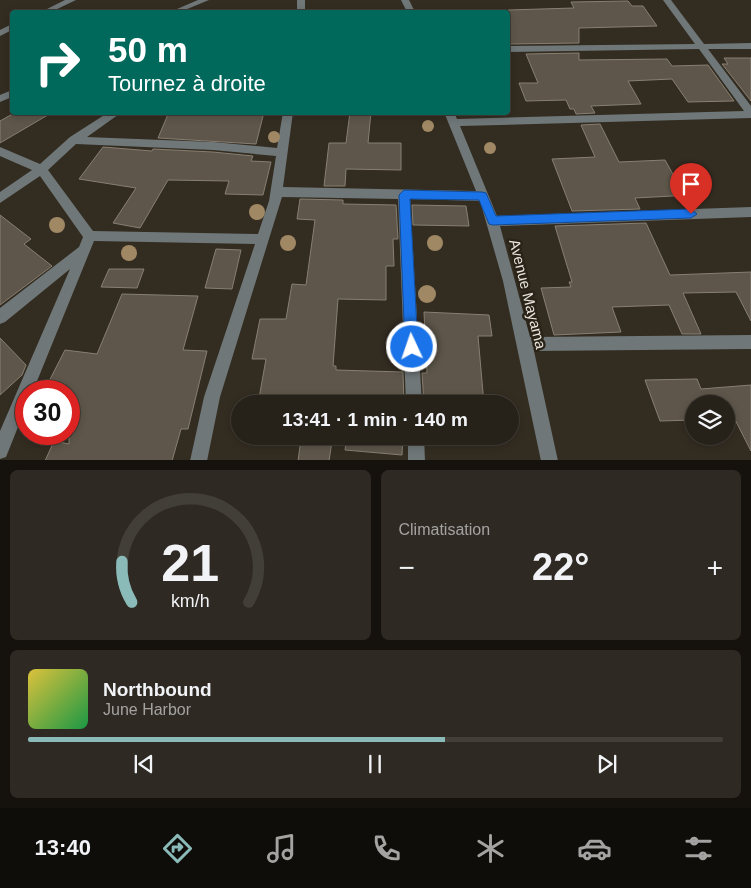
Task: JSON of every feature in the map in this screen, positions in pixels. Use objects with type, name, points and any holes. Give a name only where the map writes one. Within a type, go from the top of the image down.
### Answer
[{"type":"street","points":[[50,10],[72,0]]},
{"type":"street","points":[[179,10],[205,0]]},
{"type":"street","points":[[668,0],[751,114]]},
{"type":"street","points":[[510,49],[751,46]]},
{"type":"street","points":[[451,118],[751,114]]},
{"type":"street","points":[[0,198],[41,169],[74,140],[112,115]]},
{"type":"street","points":[[198,460],[212,397],[263,239],[276,192],[288,115]]},
{"type":"street","name":"Avenue Mayama","points":[[451,118],[493,221],[520,316],[524,344],[550,460]]},
{"type":"street","points":[[74,140],[213,146],[282,153]]},
{"type":"street","points":[[0,151],[41,169],[90,236]]},
{"type":"street","points":[[276,192],[482,196]]},
{"type":"street","points":[[404,195],[414,395]]},
{"type":"street","points":[[493,221],[751,212]]},
{"type":"street","points":[[90,236],[263,239]]},
{"type":"street","points":[[0,451],[90,236]]},
{"type":"street","points":[[0,317],[83,251]]},
{"type":"street","points":[[524,344],[751,342]]},
{"type":"street","points":[[416,445],[417,460]]},
{"type":"building","points":[[628,1],[632,6],[643,6],[657,26],[579,28],[579,43],[510,44],[510,10],[508,10],[574,8],[571,2]]},
{"type":"building","points":[[579,53],[579,60],[667,59],[672,66],[708,65],[734,101],[688,102],[672,79],[628,81],[641,104],[591,106],[595,113],[576,114],[574,109],[570,109],[566,100],[526,101],[519,83],[538,83],[526,54]]},
{"type":"building","points":[[724,58],[751,58],[751,101],[722,64],[728,64]]},
{"type":"building","points":[[11,115],[48,115],[0,143],[0,121]]},
{"type":"building","points":[[168,115],[263,115],[256,144],[158,138]]},
{"type":"building","points":[[350,115],[371,115],[368,143],[401,143],[401,170],[346,169],[345,186],[324,186],[329,143],[346,143]]},
{"type":"building","points":[[600,124],[619,162],[665,160],[675,178],[680,178],[691,195],[635,198],[640,209],[572,211],[552,159],[595,157],[581,125]]},
{"type":"building","points":[[103,147],[152,151],[153,149],[213,152],[253,156],[251,161],[271,162],[263,195],[225,194],[229,181],[168,180],[140,228],[113,223],[136,188],[79,179]]},
{"type":"building","points":[[300,199],[343,200],[343,204],[396,205],[398,239],[393,239],[394,266],[386,266],[386,300],[338,299],[333,366],[336,366],[336,370],[403,372],[404,395],[260,395],[266,359],[252,359],[260,319],[286,319],[292,284],[306,285],[315,220],[297,219]]},
{"type":"building","points":[[412,205],[466,206],[469,226],[413,225]]},
{"type":"building","points":[[0,215],[31,239],[24,244],[52,266],[0,305]]},
{"type":"building","points":[[646,223],[670,275],[751,272],[751,321],[736,292],[683,293],[701,334],[682,334],[669,305],[612,307],[621,332],[554,335],[541,288],[571,287],[569,282],[572,282],[555,226]]},
{"type":"building","points":[[216,249],[241,250],[232,289],[205,288]]},
{"type":"building","points":[[109,269],[144,269],[137,288],[101,287]]},
{"type":"building","points":[[122,294],[198,296],[183,350],[207,351],[188,429],[181,429],[172,460],[45,460],[52,445],[80,445],[80,380],[50,380],[65,350],[97,354]]},
{"type":"building","points":[[424,312],[489,315],[492,336],[478,336],[483,395],[423,395],[422,373],[427,373]]},
{"type":"building","points":[[0,338],[26,365],[22,375],[0,395]]},
{"type":"building","points":[[697,379],[701,389],[751,385],[751,451],[735,420],[735,395],[685,395],[685,420],[660,421],[645,380]]},
{"type":"building","points":[[300,445],[331,445],[329,460],[298,460]]},
{"type":"building","points":[[346,445],[403,445],[402,455],[345,450]]},
{"type":"route","points":[[412,347],[404,195],[482,196],[493,221],[691,214]]}]
